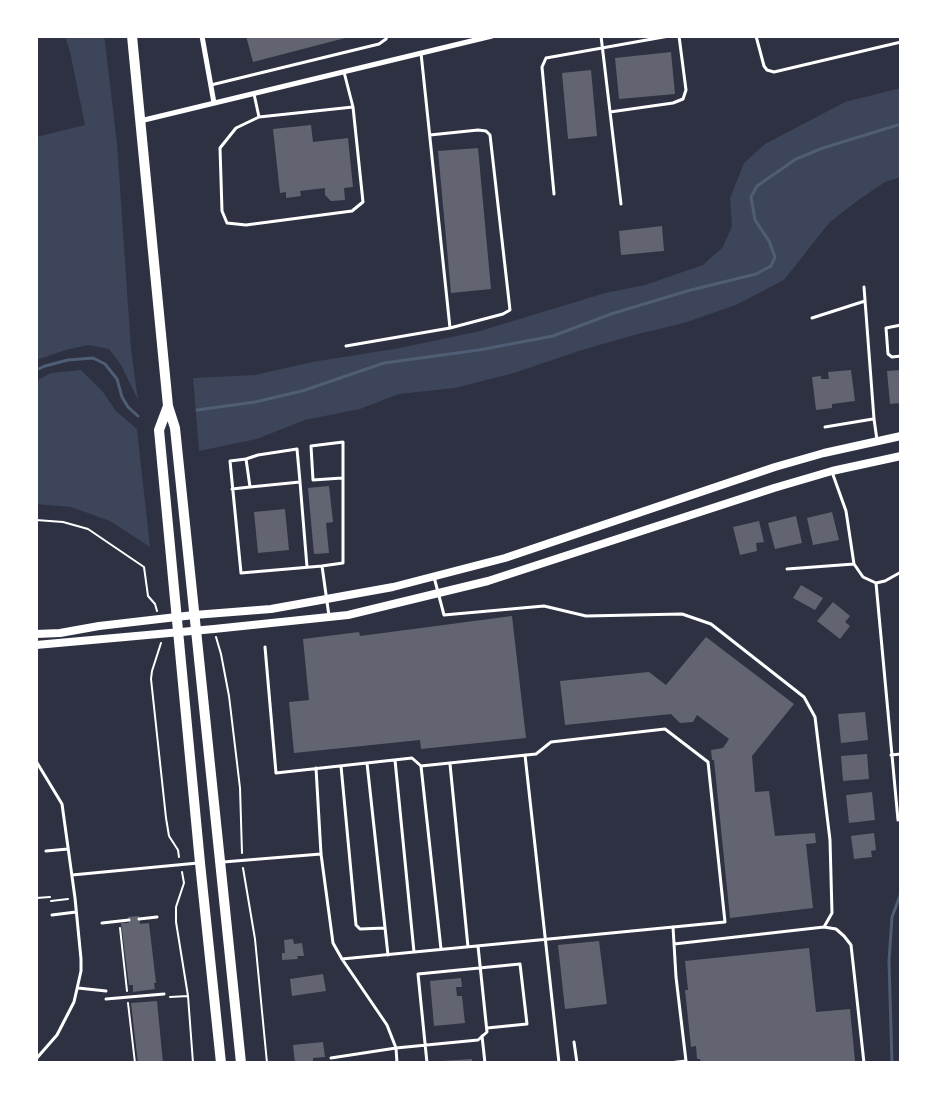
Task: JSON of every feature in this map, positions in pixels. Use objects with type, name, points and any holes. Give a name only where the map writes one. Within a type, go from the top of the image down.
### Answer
[{"type":"highway","points":[[132,36],[168,406],[175,428],[242,1063]]},
{"type":"highway","points":[[168,406],[159,430],[221,1063]]},
{"type":"street","points":[[202,36],[214,103]]},
{"type":"street","points":[[140,121],[492,36]]},
{"type":"street","points":[[36,634],[60,633],[99,626],[194,615],[271,609],[327,600],[434,577],[505,558],[775,467],[824,453],[901,436]]},
{"type":"street","points":[[36,645],[348,615],[438,594],[518,572],[722,504],[832,471],[901,456]]},
{"type":"lane","points":[[211,85],[379,44],[386,36]]},
{"type":"lane","points":[[602,36],[621,204]]},
{"type":"lane","points":[[554,194],[542,67],[546,58],[669,36]]},
{"type":"lane","points":[[610,112],[673,103],[683,99],[686,90],[679,36]]},
{"type":"lane","points":[[756,36],[764,66],[767,70],[774,72],[901,42]]},
{"type":"lane","points":[[421,53],[450,328]]},
{"type":"lane","points":[[344,72],[353,107],[363,202],[352,211],[246,225],[227,223],[222,211],[220,148],[236,128],[259,117],[353,107]]},
{"type":"lane","points":[[254,94],[259,117]]},
{"type":"lane","points":[[346,346],[450,328],[503,314],[510,310],[490,135],[486,131],[478,130],[430,135]]},
{"type":"lane","points":[[864,287],[877,441]]},
{"type":"lane","points":[[812,318],[865,301]]},
{"type":"lane","points":[[901,325],[886,328],[888,354],[892,357],[901,356]]},
{"type":"lane","points":[[825,427],[874,419]]},
{"type":"lane","points":[[307,567],[297,449],[230,461],[241,574],[322,566],[343,563],[343,442],[311,446],[313,480],[342,478]]},
{"type":"lane","points":[[246,459],[250,487]]},
{"type":"lane","points":[[832,471],[846,511],[854,564],[863,577],[876,583],[885,581],[901,572]]},
{"type":"lane","points":[[232,489],[300,482]]},
{"type":"lane","points":[[787,570],[854,564]]},
{"type":"lane","points":[[322,566],[329,617]]},
{"type":"lane","points":[[434,577],[444,615],[544,606],[586,616],[682,614],[711,624],[804,697],[815,718],[830,840],[832,913],[824,928]]},
{"type":"lane","points":[[876,583],[898,820]]},
{"type":"lane","points":[[265,646],[276,772],[412,758],[420,766],[441,949]]},
{"type":"lane","points":[[342,959],[725,922],[708,762],[665,729],[550,742],[536,754],[525,756],[420,766]]},
{"type":"lane","points":[[892,755],[901,754]]},
{"type":"lane","points":[[525,756],[559,1063]]},
{"type":"lane","points":[[395,760],[414,952]]},
{"type":"lane","points":[[36,761],[62,804],[81,959],[78,988],[74,1002],[57,1035],[36,1059]]},
{"type":"lane","points":[[367,763],[388,955]]},
{"type":"lane","points":[[450,764],[468,947]]},
{"type":"lane","points":[[340,766],[356,925],[360,929],[385,928]]},
{"type":"lane","points":[[316,768],[321,854],[333,943],[387,1025],[396,1048],[397,1063]]},
{"type":"lane","points":[[46,851],[68,849]]},
{"type":"lane","points":[[220,862],[321,854]]},
{"type":"lane","points":[[72,875],[200,863]]},
{"type":"lane","points":[[52,915],[76,912]]},
{"type":"lane","points":[[140,919],[157,918]]},
{"type":"lane","points":[[102,923],[129,920]]},
{"type":"lane","points":[[669,1063],[686,1062],[676,977],[673,927]]},
{"type":"lane","points":[[674,944],[824,928],[836,929],[851,945],[864,1063]]},
{"type":"lane","points":[[331,1058],[396,1048],[478,1040],[487,1032],[487,1028],[478,946]]},
{"type":"lane","points":[[427,1063],[418,974],[520,964],[527,1024],[487,1028]]},
{"type":"lane","points":[[78,988],[106,991]]},
{"type":"lane","points":[[106,999],[164,994]]},
{"type":"lane","points":[[482,1036],[485,1063]]},
{"type":"lane","points":[[574,1042],[577,1063]]},
{"type":"path","points":[[36,520],[63,522],[88,529],[144,567],[148,596],[155,604],[160,620]]},
{"type":"path","points":[[214,629],[229,696],[240,788],[242,860],[255,939],[267,1063]]},
{"type":"path","points":[[162,633],[161,647],[151,679],[166,818],[169,836],[178,850],[184,883],[176,907],[176,922],[188,996],[192,1063]]},
{"type":"path","points":[[36,898],[50,897]]},
{"type":"path","points":[[51,901],[75,898]]},
{"type":"shaded area","points":[[65,36],[104,36],[117,144],[131,349],[138,400],[121,365],[109,349],[88,345],[36,360],[36,137],[85,125]]},
{"type":"shaded area","points":[[901,88],[901,177],[885,182],[829,223],[784,280],[736,305],[684,323],[582,350],[514,373],[455,388],[399,394],[360,409],[305,420],[257,439],[199,451],[193,378],[255,375],[312,362],[400,348],[480,331],[605,293],[645,285],[703,265],[723,247],[732,226],[730,198],[744,163],[765,144],[845,102]]},
{"type":"shaded area","points":[[81,370],[103,392],[116,411],[137,429],[150,547],[110,521],[71,507],[36,504],[36,381],[51,373]]},
{"type":"building","points":[[246,36],[349,36],[349,37],[253,62]]},
{"type":"building","points":[[671,52],[675,94],[619,99],[615,58]]},
{"type":"building","points":[[591,70],[597,136],[568,139],[562,73]]},
{"type":"building","points":[[311,125],[313,142],[348,138],[353,187],[344,188],[345,200],[331,201],[325,195],[325,188],[300,191],[301,196],[286,198],[286,192],[280,193],[273,129]]},
{"type":"building","points":[[478,148],[491,289],[451,293],[438,151]]},
{"type":"building","points":[[662,226],[664,251],[621,255],[619,231]]},
{"type":"building","points":[[851,370],[855,401],[832,404],[832,408],[816,410],[812,377],[821,376],[821,379],[829,379],[828,372]]},
{"type":"building","points":[[901,370],[901,403],[890,404],[887,371]]},
{"type":"building","points":[[329,486],[333,522],[326,523],[329,553],[314,554],[308,488]]},
{"type":"building","points":[[285,509],[289,550],[258,553],[254,512]]},
{"type":"building","points":[[832,512],[839,540],[813,545],[807,518]]},
{"type":"building","points":[[796,516],[802,543],[775,549],[768,523]]},
{"type":"building","points":[[759,521],[764,542],[756,543],[757,551],[740,555],[733,527]]},
{"type":"building","points":[[801,585],[823,598],[815,610],[793,598]]},
{"type":"building","points":[[833,602],[850,616],[845,622],[850,626],[840,639],[817,621]]},
{"type":"building","points":[[512,616],[526,738],[421,749],[420,740],[294,753],[289,702],[309,700],[303,639],[359,632],[360,636]]},
{"type":"building","points":[[706,637],[794,704],[752,756],[755,792],[769,791],[775,836],[815,833],[816,843],[806,844],[813,908],[730,918],[714,760],[712,760],[711,750],[723,748],[729,739],[697,715],[693,722],[680,723],[671,714],[565,725],[560,681],[649,672],[666,685]]},
{"type":"building","points":[[865,712],[868,740],[841,743],[838,714]]},
{"type":"building","points":[[867,754],[869,779],[843,781],[841,756]]},
{"type":"building","points":[[872,792],[875,820],[849,823],[846,795]]},
{"type":"building","points":[[874,833],[876,850],[871,851],[872,857],[854,859],[851,836]]},
{"type":"building","points":[[139,916],[140,924],[149,923],[156,983],[154,983],[155,989],[133,992],[133,985],[129,985],[121,923],[129,923],[128,917]]},
{"type":"building","points":[[293,939],[294,944],[302,943],[304,956],[297,956],[298,959],[282,960],[282,953],[285,953],[284,940]]},
{"type":"building","points":[[599,941],[607,1004],[565,1009],[558,945]]},
{"type":"building","points":[[809,948],[816,1012],[850,1009],[855,1061],[834,1063],[701,1063],[700,1059],[697,1059],[696,1046],[691,1047],[685,990],[688,990],[685,961]]},
{"type":"building","points":[[323,974],[326,991],[292,996],[290,979]]},
{"type":"building","points":[[461,978],[462,987],[456,987],[457,996],[462,996],[465,1023],[434,1026],[430,981]]},
{"type":"building","points":[[157,1001],[163,1063],[138,1063],[131,1003]]},
{"type":"building","points":[[323,1042],[325,1057],[313,1058],[311,1063],[295,1063],[293,1045]]},
{"type":"building","points":[[472,1059],[472,1063],[441,1063],[441,1061]]},
{"type":"waterway","points":[[197,410],[255,402],[302,391],[384,363],[479,350],[553,336],[611,314],[687,291],[756,274],[771,266],[775,257],[769,241],[755,220],[751,197],[757,186],[796,159],[823,148],[901,124]]},
{"type":"waterway","points":[[36,370],[68,360],[93,358],[105,364],[117,379],[122,397],[128,407],[138,416]]},
{"type":"waterway","points":[[892,1063],[889,961],[892,917],[901,893]]}]
